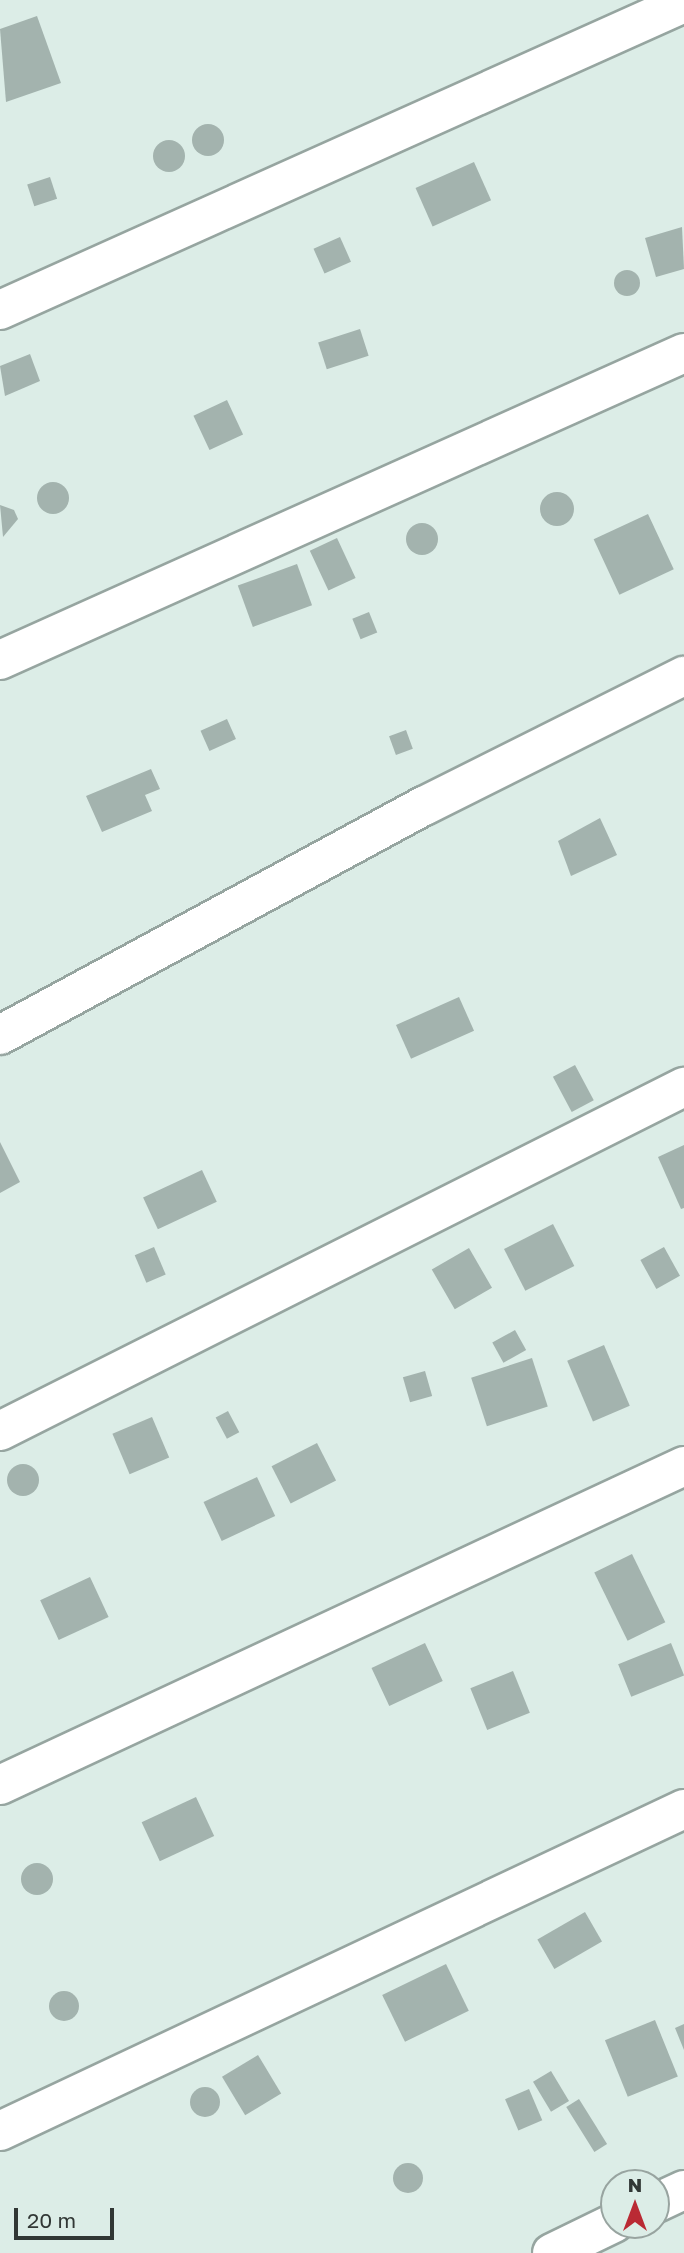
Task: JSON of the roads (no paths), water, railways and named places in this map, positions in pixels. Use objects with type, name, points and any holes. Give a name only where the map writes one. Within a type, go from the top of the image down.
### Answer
[{"type":"street","points":[[0,310],[684,3]]},
{"type":"street","points":[[0,660],[684,353]]},
{"type":"street","points":[[0,1035],[424,806],[684,676]]},
{"type":"street","points":[[0,1431],[684,1087]]},
{"type":"street","points":[[0,1785],[684,1466]]},
{"type":"street","points":[[0,2132],[684,1808]]},
{"type":"street","points":[[552,2253],[600,2230]]}]
